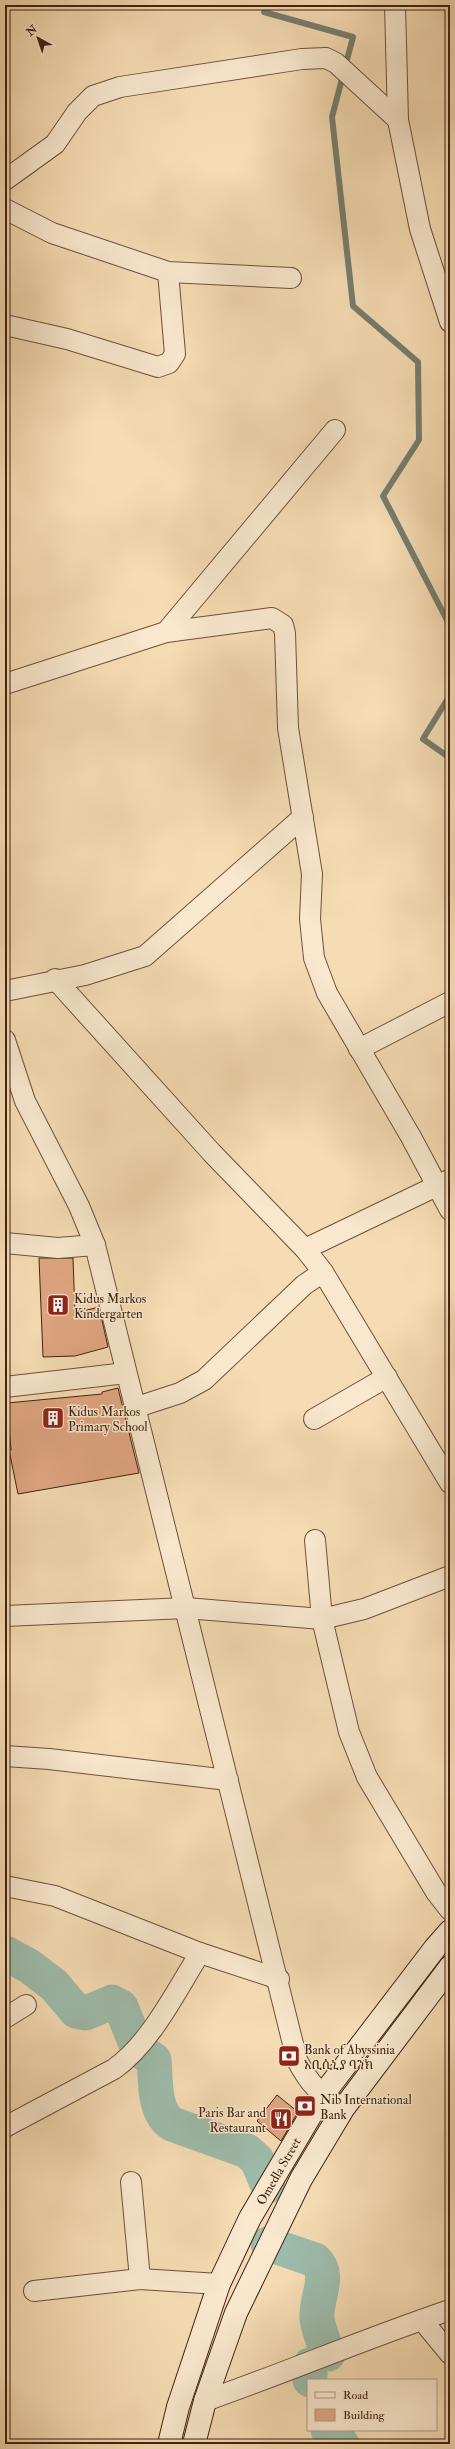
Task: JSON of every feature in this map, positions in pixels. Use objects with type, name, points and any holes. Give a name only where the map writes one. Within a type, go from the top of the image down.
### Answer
[{"type":"main road","name":"Omedla Street","points":[[169,2444],[178,2407],[220,2284],[250,2218],[322,2096],[435,1948],[450,1931]]},
{"type":"main road","points":[[194,2444],[205,2401],[236,2313],[264,2251],[301,2179],[343,2109],[450,1967]]},
{"type":"street","points":[[395,5],[398,120],[420,229],[449,320]]},
{"type":"street","points":[[5,180],[55,144],[77,112],[93,96],[120,87],[302,59],[326,58],[336,64],[398,120]]},
{"type":"street","points":[[5,209],[52,233],[168,272],[291,278]]},
{"type":"street","points":[[5,325],[67,340],[158,366],[169,363],[175,354],[168,272]]},
{"type":"street","points":[[166,632],[335,430]]},
{"type":"street","points":[[5,684],[166,632],[272,618],[282,625],[285,633],[288,728],[312,874],[310,919],[314,958],[327,993],[359,1049],[444,1183],[450,1210]]},
{"type":"street","points":[[5,990],[55,979],[84,975],[145,956],[303,817]]},
{"type":"street","points":[[55,979],[206,1147],[305,1249],[323,1272],[450,1483]]},
{"type":"street","points":[[359,1049],[450,1002]]},
{"type":"street","points":[[5,1040],[25,1101],[79,1206],[95,1246],[134,1408],[279,1978],[298,2060],[304,2074],[322,2096],[343,2109]]},
{"type":"street","points":[[305,1249],[444,1183]]},
{"type":"street","points":[[5,1244],[58,1248],[95,1246]]},
{"type":"street","points":[[134,1408],[180,1394],[204,1380],[304,1285],[323,1272]]},
{"type":"street","points":[[5,1387],[126,1373]]},
{"type":"street","points":[[314,1419],[387,1377]]},
{"type":"street","points":[[315,1540],[322,1619],[350,1732],[367,1778],[436,1892],[450,1910]]},
{"type":"street","points":[[5,1616],[186,1608],[322,1619],[364,1609],[450,1576]]},
{"type":"street","points":[[5,1756],[49,1759],[228,1780]]},
{"type":"street","points":[[5,1886],[55,1896],[200,1953],[279,1978]]},
{"type":"street","points":[[5,2127],[114,2070],[130,2059],[144,2041],[200,1953]]},
{"type":"street","points":[[5,2018],[26,2005]]},
{"type":"street","points":[[131,2182],[140,2279]]},
{"type":"street","points":[[34,2292],[140,2279],[220,2284]]},
{"type":"street","points":[[205,2401],[273,2377],[363,2340],[450,2310]]},
{"type":"street","points":[[422,2320],[450,2354]]},
{"type":"building","name":"Kidus Markos Kindergarten","points":[[39,1258],[73,1258],[75,1313],[99,1307],[108,1347],[75,1356],[43,1357]]},
{"type":"building","points":[[118,1388],[139,1473],[18,1494],[9,1450],[11,1450],[7,1403],[102,1394],[102,1392]]},
{"type":"building","name":"Paris Bar and Restaurant","points":[[277,2095],[298,2112],[281,2141],[257,2121]]},
{"type":"waterway","points":[[266,5],[264,12],[353,37],[332,117],[353,306],[418,362],[419,440],[383,496],[450,626]]},
{"type":"waterway","points":[[450,695],[423,739],[450,758]]},
{"type":"waterway","points":[[5,1953],[29,1966],[54,1985],[76,2011],[86,2013],[112,2002],[121,2007],[138,2049],[154,2060],[158,2104],[166,2118],[172,2124],[247,2151],[257,2160],[268,2186]]},
{"type":"waterway","points":[[268,2244],[315,2260],[320,2266],[323,2280],[318,2303],[317,2319],[328,2354]]},
{"type":"waterway","points":[[310,2365],[310,2379]]},
{"type":"waterway","points":[[329,2431],[342,2444]]},
{"type":"place","name":"Kidus Markos Kindergarten","points":[[58,1305]]},
{"type":"place","name":"Kidus Markos Primary School","points":[[53,1418]]},
{"type":"place","name":"Bank of Abyssinia አቢሲኒያ ባንክ","points":[[289,2056]]},
{"type":"place","name":"Nib International Bank","points":[[305,2106]]},
{"type":"place","name":"Paris Bar and Restaurant","points":[[281,2119]]}]
